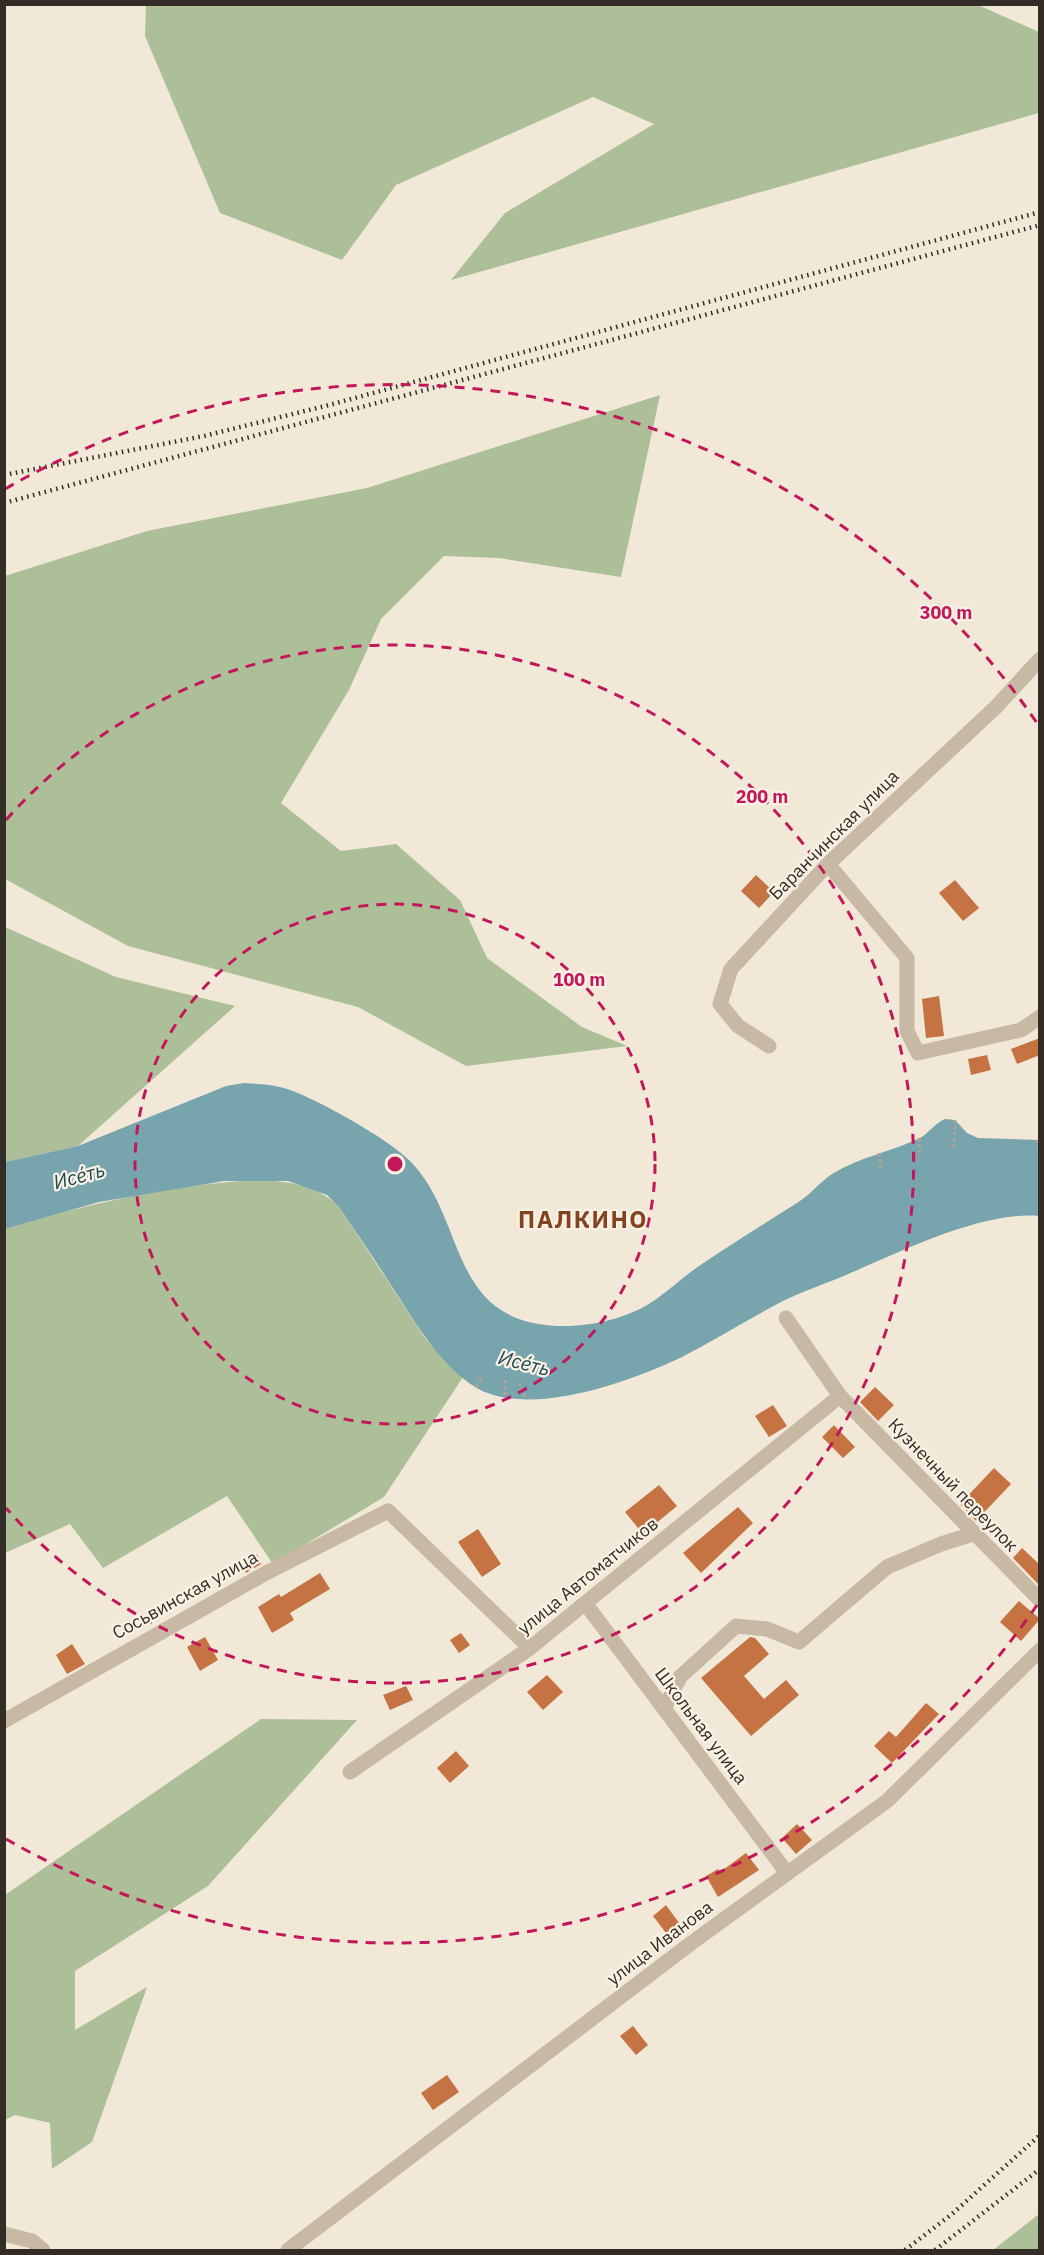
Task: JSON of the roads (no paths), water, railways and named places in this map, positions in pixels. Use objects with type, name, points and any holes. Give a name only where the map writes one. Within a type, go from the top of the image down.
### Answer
[{"type":"street","name":"Баранчинская улица","points":[[769,1046],[738,1026],[720,1004],[731,969],[828,864],[996,707],[1040,659]]},
{"type":"street","points":[[828,864],[907,958],[907,1031],[918,1053],[1021,1030],[1040,1017]]},
{"type":"street","name":"Кузнечный переулок","points":[[786,1318],[840,1396],[1040,1599]]},
{"type":"street","name":"улица Автоматчиков","points":[[351,1772],[530,1648],[840,1396]]},
{"type":"street","name":"Сосьвинская улица","points":[[4,1721],[255,1578],[388,1511],[530,1648]]},
{"type":"street","points":[[664,1709],[680,1677],[736,1626],[767,1629],[799,1642],[886,1567],[973,1533]]},
{"type":"street","name":"Школьная улица","points":[[585,1603],[786,1873]]},
{"type":"street","name":"улица Иванова","points":[[288,2250],[786,1873],[887,1801],[1040,1650]]},
{"type":"street","points":[[4,2234],[32,2241],[43,2250]]},
{"type":"water","name":"Исе́ть","points":[[244,1083],[284,1088],[313,1100],[350,1119],[399,1151],[428,1184],[442,1211],[464,1265],[479,1289],[498,1308],[526,1321],[576,1326],[624,1316],[635,1311],[655,1300],[714,1256],[802,1200],[832,1174],[853,1163],[920,1138],[945,1119],[955,1120],[967,1133],[978,1138],[1039,1140],[1039,1216],[1016,1216],[992,1220],[941,1235],[791,1297],[680,1358],[634,1377],[578,1394],[522,1399],[497,1396],[475,1387],[461,1377],[426,1338],[339,1207],[327,1195],[288,1181],[224,1181],[99,1202],[5,1229],[5,1162],[78,1146],[226,1086]]},
{"type":"railway","points":[[4,475],[204,436],[329,405],[1040,212]]},
{"type":"railway","points":[[4,503],[1040,225]]},
{"type":"railway","points":[[905,2250],[952,2214],[1040,2135]]},
{"type":"railway","points":[[935,2250],[1040,2169]]},
{"type":"district","name":"ПАЛКИНО","points":[[583,1220]]}]
